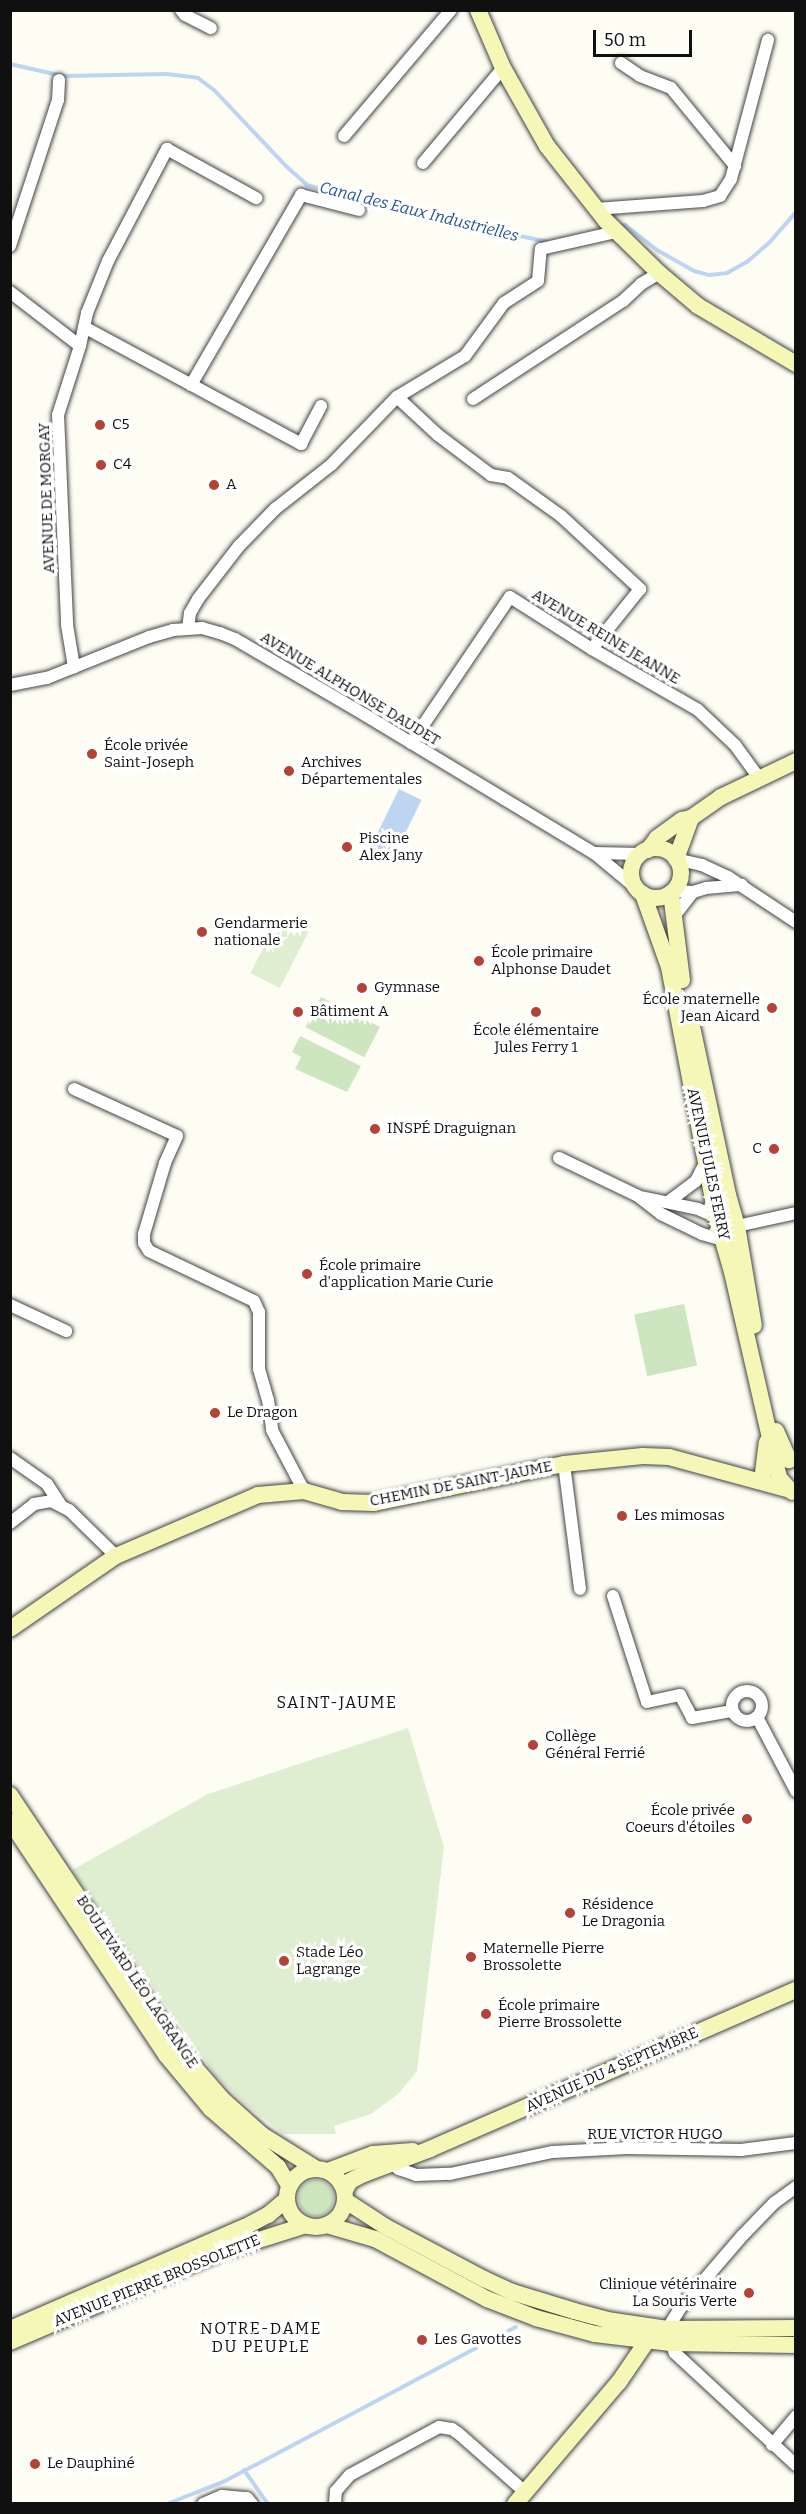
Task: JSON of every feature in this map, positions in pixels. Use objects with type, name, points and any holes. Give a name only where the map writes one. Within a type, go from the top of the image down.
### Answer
[{"type":"main road","points":[[478,10],[503,68],[547,146],[608,223],[659,273],[698,306],[795,364]]},
{"type":"main road","points":[[692,818],[676,858],[681,875],[672,892],[661,898],[639,891],[631,870],[657,838],[682,820],[692,818],[721,796],[795,761]]},
{"type":"main road","points":[[644,852],[663,849],[676,858]]},
{"type":"main road","name":"AVENUE JULES FERRY","points":[[639,891],[669,967],[716,1216],[768,1432],[782,1466]]},
{"type":"main road","name":"AVENUE JULES FERRY","points":[[672,892],[681,972],[728,1195],[737,1226],[782,1466]]},
{"type":"main road","name":"CHEMIN DE SAINT-JAUME","points":[[10,1629],[116,1556],[258,1495],[304,1491],[342,1502],[374,1503],[564,1464],[614,1458],[660,1457],[791,1492]]},
{"type":"main road","points":[[782,1466],[779,1478],[791,1492]]},
{"type":"main road","name":"CHEMIN DE SAINT-JAUME","points":[[736,1476],[782,1466]]},
{"type":"main road","name":"BOULEVARD LÉO LAGRANGE","points":[[10,1795],[182,2052],[223,2100],[262,2135],[322,2170]]},
{"type":"main road","name":"BOULEVARD LÉO LAGRANGE","points":[[10,1821],[166,2055],[211,2109],[278,2167],[288,2192]]},
{"type":"main road","name":"AVENUE DU 4 SEPTEMBRE","points":[[397,2158],[429,2149],[795,1991]]},
{"type":"main road","points":[[397,2158],[373,2154],[322,2170],[300,2172],[288,2192],[292,2215],[306,2225],[327,2225],[375,2240],[460,2286],[536,2318],[604,2336],[647,2341],[668,2336],[795,2328]]},
{"type":"main road","points":[[327,2225],[340,2216],[345,2195],[357,2177],[397,2158]]},
{"type":"main road","points":[[322,2170],[336,2175],[345,2195],[453,2264],[512,2292],[668,2336],[795,2344]]},
{"type":"main road","name":"AVENUE PIERRE BROSSOLETTE","points":[[10,2329],[245,2227],[268,2215],[288,2192]]},
{"type":"main road","name":"AVENUE PIERRE BROSSOLETTE","points":[[10,2342],[218,2253],[306,2225]]},
{"type":"main road","points":[[520,2498],[623,2378],[647,2341]]},
{"type":"street","points":[[181,10],[185,15],[210,28]]},
{"type":"street","points":[[344,136],[451,10]]},
{"type":"street","points":[[188,628],[189,613],[238,546],[275,509],[331,465],[397,397],[465,356],[504,303],[538,281],[541,249],[608,223],[712,200],[727,189],[768,40]]},
{"type":"street","points":[[621,63],[640,76],[671,88],[735,166]]},
{"type":"street","points":[[423,163],[503,68]]},
{"type":"street","points":[[10,246],[58,100],[59,80]]},
{"type":"street","name":"AVENUE DE MORGAY","points":[[74,667],[67,625],[58,416],[84,327],[108,261],[167,149],[256,198]]},
{"type":"street","points":[[191,385],[301,195],[359,210]]},
{"type":"street","points":[[472,399],[623,301],[640,284],[659,273]]},
{"type":"street","points":[[10,292],[80,346]]},
{"type":"street","points":[[84,327],[301,444],[321,406]]},
{"type":"street","points":[[397,397],[438,435],[491,475],[508,478],[561,516],[640,589],[592,649]]},
{"type":"street","name":"AVENUE REINE JEANNE","points":[[411,743],[510,597],[592,649],[698,710],[735,745],[758,777]]},
{"type":"street","name":"AVENUE ALPHONSE DAUDET","points":[[10,685],[47,678],[149,637],[188,628],[202,628],[235,639],[594,853],[639,891]]},
{"type":"street","name":"AVENUE ALPHONSE DAUDET","points":[[594,853],[644,852]]},
{"type":"street","points":[[676,858],[702,865],[744,885],[795,922]]},
{"type":"street","points":[[672,892],[693,892],[706,888],[744,885]]},
{"type":"street","points":[[675,915],[693,892]]},
{"type":"street","points":[[74,1089],[177,1136],[165,1162],[144,1234],[144,1243],[149,1251],[254,1301],[259,1312],[259,1369],[268,1400],[272,1430],[304,1491]]},
{"type":"street","points":[[559,1158],[638,1196],[662,1214],[702,1234],[723,1240],[737,1226],[795,1213]]},
{"type":"street","points":[[668,1202],[696,1181],[706,1161]]},
{"type":"street","points":[[638,1196],[698,1209],[737,1226]]},
{"type":"street","points":[[10,1305],[66,1331]]},
{"type":"street","points":[[10,1458],[47,1484],[60,1504],[116,1556]]},
{"type":"street","points":[[564,1464],[580,1589]]},
{"type":"street","points":[[10,1523],[34,1504],[51,1501],[60,1504]]},
{"type":"street","points":[[613,1596],[647,1702],[680,1695],[692,1718],[732,1711]]},
{"type":"street","points":[[732,1711],[735,1696],[749,1690],[758,1695],[762,1704],[757,1717],[795,1791]]},
{"type":"street","points":[[732,1711],[742,1720],[757,1717]]},
{"type":"street","name":"RUE VICTOR HUGO","points":[[397,2158],[416,2175],[450,2174],[553,2152],[627,2148],[741,2150],[795,2143]]},
{"type":"street","points":[[795,2187],[742,2236],[681,2307],[668,2336],[675,2353],[795,2465]]},
{"type":"street","points":[[772,2445],[795,2416]]},
{"type":"street","points":[[335,2504],[336,2491],[350,2475],[439,2427],[452,2429],[458,2433],[520,2498]]},
{"type":"street","points":[[203,2504],[222,2496],[247,2498],[252,2504]]},
{"type":"green space","points":[[279,917],[308,932],[280,988],[250,973]]},
{"type":"green space","points":[[321,997],[380,1027],[364,1057],[306,1027]]},
{"type":"green space","points":[[300,1036],[361,1066],[347,1092],[295,1069],[301,1057],[292,1052]]},
{"type":"green space","points":[[684,1304],[697,1366],[647,1376],[634,1315]]},
{"type":"green space","name":"Stade Léo Lagrange","points":[[408,1728],[444,1847],[417,2071],[398,2094],[371,2114],[334,2126],[336,2134],[283,2134],[245,2104],[215,2075],[72,1870],[208,1794]]},
{"type":"green space","points":[[316,2180],[329,2185],[334,2198],[329,2211],[316,2216],[303,2211],[298,2198],[303,2185]]},
{"type":"water","points":[[399,789],[421,800],[393,859],[370,848]]},
{"type":"waterway","name":"Canal des Eaux Industrielles","points":[[10,64],[63,76],[167,74],[198,78],[215,91],[307,185],[392,209],[548,242]]},
{"type":"waterway","name":"Canal des Eaux Industrielles","points":[[620,226],[625,225],[657,250],[694,271],[709,275],[727,273],[747,262],[769,243],[796,212]]},
{"type":"waterway","points":[[167,2504],[225,2481],[516,2327]]},
{"type":"waterway","points":[[244,2470],[268,2504]]},
{"type":"place","name":"C5","points":[[100,425]]},
{"type":"place","name":"C4","points":[[101,465]]},
{"type":"place","name":"A","points":[[214,485]]},
{"type":"place","name":"École privée Saint-Joseph","points":[[92,754]]},
{"type":"place","name":"Archives Départementales","points":[[289,771]]},
{"type":"place","name":"Piscine Alex Jany","points":[[347,847]]},
{"type":"place","name":"Gendarmerie nationale","points":[[202,932]]},
{"type":"place","name":"École primaire Alphonse Daudet","points":[[479,961]]},
{"type":"place","name":"Gymnase","points":[[362,988]]},
{"type":"place","name":"École maternelle Jean Aicard","points":[[772,1008]]},
{"type":"place","name":"Bâtiment A","points":[[298,1012]]},
{"type":"place","name":"École élémentaire Jules Ferry 1","points":[[536,1012]]},
{"type":"place","name":"INSPÉ Draguignan","points":[[375,1129]]},
{"type":"place","name":"C","points":[[774,1149]]},
{"type":"place","name":"École primaire d'application Marie Curie","points":[[307,1274]]},
{"type":"place","name":"Le Dragon","points":[[215,1413]]},
{"type":"place","name":"Les mimosas","points":[[622,1516]]},
{"type":"place","name":"Collège Général Ferrié","points":[[533,1745]]},
{"type":"place","name":"École privée Coeurs d'étoiles","points":[[747,1819]]},
{"type":"place","name":"Résidence Le Dragonia","points":[[570,1913]]},
{"type":"place","name":"Maternelle Pierre Brossolette","points":[[471,1957]]},
{"type":"place","name":"Stade Léo Lagrange","points":[[284,1961]]},
{"type":"place","name":"École primaire Pierre Brossolette","points":[[486,2014]]},
{"type":"place","name":"Clinique vétérinaire La Souris Verte","points":[[749,2293]]},
{"type":"place","name":"Les Gavottes","points":[[422,2340]]},
{"type":"place","name":"Le Dauphiné","points":[[35,2464]]},
{"type":"district","name":"SAINT-JAUME","points":[[337,1703]]},
{"type":"district","name":"NOTRE-DAME DU PEUPLE","points":[[261,2338]]}]
